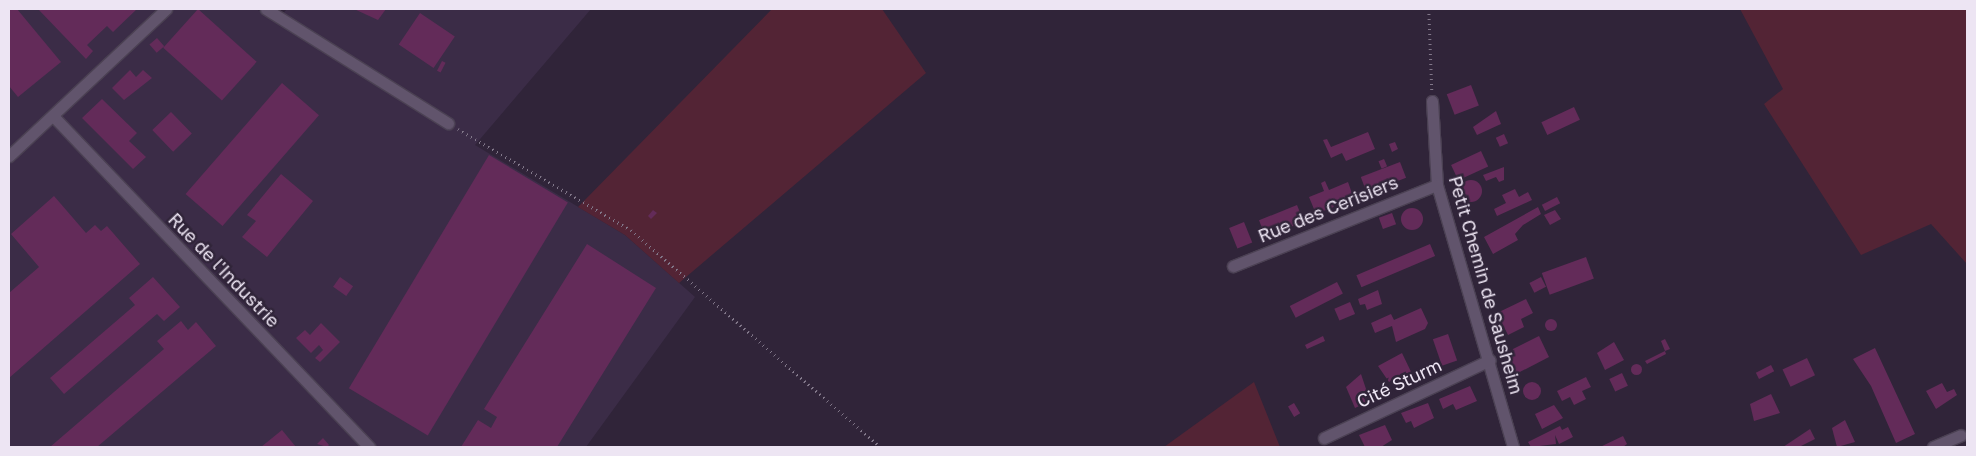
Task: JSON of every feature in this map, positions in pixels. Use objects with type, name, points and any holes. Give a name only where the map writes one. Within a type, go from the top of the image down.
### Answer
[{"type":"street","points":[[9,156],[166,9]]},
{"type":"street","points":[[266,9],[448,123]]},
{"type":"street","name":"Petit Chemin de Sausheim","points":[[1432,101],[1437,185],[1490,360],[1512,447]]},
{"type":"street","name":"Rue de l'Industrie","points":[[53,116],[369,447]]},
{"type":"street","name":"Rue des Cerisiers","points":[[1233,266],[1437,185]]},
{"type":"street","name":"Cité Sturm","points":[[1324,438],[1490,360]]},
{"type":"street","points":[[1933,447],[1961,435]]},
{"type":"path","points":[[1429,9],[1432,101]]},
{"type":"path","points":[[448,123],[631,230],[881,447]]},
{"type":"shaded area","points":[[9,9],[256,9],[277,20],[287,9],[591,9],[475,145],[625,235],[695,297],[586,447],[9,447]]},
{"type":"shaded area","points":[[772,9],[882,9],[926,73],[679,283],[625,235],[578,207]]},
{"type":"shaded area","points":[[1740,9],[1967,9],[1967,264],[1931,224],[1861,255],[1764,104],[1783,89]]},
{"type":"shaded area","points":[[1254,382],[1280,447],[1164,447]]},
{"type":"building","points":[[9,9],[17,9],[61,62],[18,97],[9,86]]},
{"type":"building","points":[[38,9],[137,9],[113,32],[107,26],[87,45],[93,51],[86,59]]},
{"type":"building","points":[[198,9],[257,62],[222,101],[163,48]]},
{"type":"building","points":[[354,9],[386,9],[378,20]]},
{"type":"building","points":[[420,13],[455,36],[434,68],[399,45]]},
{"type":"building","points":[[157,38],[164,46],[157,53],[149,45]]},
{"type":"building","points":[[442,61],[446,63],[441,73],[437,71]]},
{"type":"building","points":[[130,70],[136,77],[143,70],[152,78],[124,100],[112,88]]},
{"type":"building","points":[[282,83],[319,115],[223,226],[186,194]]},
{"type":"building","points":[[1471,85],[1479,106],[1455,115],[1447,94]]},
{"type":"building","points":[[102,99],[137,133],[129,141],[146,157],[133,169],[82,118]]},
{"type":"building","points":[[1574,107],[1580,120],[1547,135],[1541,122]]},
{"type":"building","points":[[1496,111],[1501,124],[1477,135],[1473,127]]},
{"type":"building","points":[[171,112],[192,134],[173,152],[152,130]]},
{"type":"building","points":[[1368,132],[1375,149],[1346,161],[1342,153],[1331,158],[1323,140],[1327,139],[1331,147]]},
{"type":"building","points":[[1504,134],[1508,143],[1500,147],[1496,138]]},
{"type":"building","points":[[1395,142],[1398,149],[1392,152],[1389,144]]},
{"type":"building","points":[[1481,151],[1488,166],[1458,180],[1451,165]]},
{"type":"building","points":[[489,155],[568,202],[428,436],[349,388]]},
{"type":"building","points":[[1384,159],[1387,166],[1382,169],[1378,161]]},
{"type":"building","points":[[1400,162],[1406,178],[1367,193],[1361,177]]},
{"type":"building","points":[[1504,167],[1504,180],[1499,182],[1496,177],[1486,181],[1483,175]]},
{"type":"building","points":[[281,174],[313,201],[267,257],[242,237],[256,221],[247,215]]},
{"type":"building","points":[[1471,180],[1479,183],[1482,191],[1479,199],[1471,202],[1463,199],[1460,191],[1463,183]]},
{"type":"building","points":[[1325,181],[1329,190],[1348,182],[1354,199],[1316,214],[1309,197],[1324,191],[1321,183]]},
{"type":"building","points":[[1515,189],[1519,197],[1528,192],[1532,200],[1497,216],[1494,209],[1506,203],[1502,195]]},
{"type":"building","points":[[54,196],[86,233],[95,225],[101,231],[107,226],[140,264],[9,378],[9,293],[39,267],[11,234]]},
{"type":"building","points":[[1557,197],[1560,203],[1545,211],[1542,205]]},
{"type":"building","points":[[1297,205],[1304,222],[1266,237],[1259,220]]},
{"type":"building","points":[[1538,207],[1541,214],[1523,225],[1515,234],[1518,240],[1493,254],[1484,237]]},
{"type":"building","points":[[1412,208],[1420,211],[1423,219],[1420,227],[1412,230],[1404,227],[1401,219],[1404,211]]},
{"type":"building","points":[[653,210],[657,213],[651,219],[648,216]]},
{"type":"building","points":[[1555,210],[1561,219],[1550,225],[1544,215]]},
{"type":"building","points":[[1392,213],[1396,224],[1383,229],[1379,218]]},
{"type":"building","points":[[1244,222],[1252,242],[1237,248],[1229,228]]},
{"type":"building","points":[[587,244],[656,288],[557,447],[461,447],[478,420],[491,428],[497,417],[484,409]]},
{"type":"building","points":[[1430,244],[1435,256],[1361,287],[1356,275]]},
{"type":"building","points":[[1586,257],[1594,279],[1550,295],[1542,273]]},
{"type":"building","points":[[153,277],[180,307],[164,321],[157,314],[64,394],[50,378],[135,305],[129,298]]},
{"type":"building","points":[[340,277],[353,286],[346,296],[333,287]]},
{"type":"building","points":[[1541,277],[1546,287],[1534,293],[1529,283]]},
{"type":"building","points":[[1337,282],[1343,294],[1296,318],[1290,306]]},
{"type":"building","points":[[1378,290],[1382,304],[1367,310],[1365,304],[1360,305],[1358,299]]},
{"type":"building","points":[[1526,299],[1533,313],[1521,319],[1524,327],[1508,335],[1497,313]]},
{"type":"building","points":[[1350,302],[1355,314],[1339,321],[1334,309]]},
{"type":"building","points":[[1421,308],[1428,323],[1425,329],[1396,342],[1392,326],[1375,333],[1371,323],[1391,314],[1394,320]]},
{"type":"building","points":[[1549,319],[1553,319],[1557,325],[1553,331],[1549,331],[1545,327],[1545,323]]},
{"type":"building","points":[[181,321],[188,330],[196,322],[216,346],[97,447],[50,447],[164,349],[157,341]]},
{"type":"building","points":[[321,323],[340,342],[320,362],[315,358],[323,350],[319,345],[311,353],[296,338],[305,330],[310,335]]},
{"type":"building","points":[[1448,334],[1457,360],[1442,366],[1433,339]]},
{"type":"building","points":[[1323,336],[1325,341],[1307,349],[1305,345]]},
{"type":"building","points":[[1539,336],[1549,357],[1516,374],[1510,362],[1513,349]]},
{"type":"building","points":[[1665,339],[1670,349],[1665,351],[1661,341]]},
{"type":"building","points":[[1614,342],[1624,360],[1605,370],[1597,353]]},
{"type":"building","points":[[1875,348],[1915,434],[1896,443],[1871,386],[1853,359]]},
{"type":"building","points":[[1665,351],[1666,354],[1647,364],[1645,361]]},
{"type":"building","points":[[1402,353],[1415,380],[1400,387],[1396,378],[1389,382],[1378,366]]},
{"type":"building","points":[[1807,358],[1815,375],[1791,387],[1783,369]]},
{"type":"building","points":[[1636,363],[1642,369],[1636,375],[1630,369]]},
{"type":"building","points":[[1771,365],[1774,371],[1759,379],[1756,373]]},
{"type":"building","points":[[1622,373],[1628,386],[1615,392],[1609,379]]},
{"type":"building","points":[[1361,374],[1370,401],[1355,408],[1346,387]]},
{"type":"building","points":[[1586,377],[1591,387],[1582,391],[1586,399],[1574,405],[1570,397],[1562,401],[1557,391]]},
{"type":"building","points":[[1528,382],[1536,382],[1541,387],[1539,398],[1528,400],[1523,395],[1523,387]]},
{"type":"building","points":[[1942,383],[1947,392],[1954,389],[1957,395],[1936,409],[1926,391]]},
{"type":"building","points":[[1470,386],[1477,401],[1456,410],[1453,404],[1443,409],[1439,399]]},
{"type":"building","points":[[1771,394],[1780,413],[1754,421],[1750,404]]},
{"type":"building","points":[[1294,403],[1300,413],[1294,417],[1288,407]]},
{"type":"building","points":[[1428,403],[1434,418],[1414,428],[1411,421],[1406,423],[1401,413]]},
{"type":"building","points":[[1554,405],[1563,418],[1542,429],[1535,414]]},
{"type":"building","points":[[1845,420],[1855,442],[1837,447],[1832,428]]},
{"type":"building","points":[[1385,425],[1392,440],[1381,447],[1365,447],[1359,435]]},
{"type":"building","points":[[1560,426],[1562,430],[1568,427],[1573,437],[1559,444],[1555,435],[1556,444],[1531,447],[1528,442]]},
{"type":"building","points":[[1810,429],[1815,439],[1799,447],[1783,447]]},
{"type":"building","points":[[282,430],[296,447],[261,447]]},
{"type":"building","points":[[1623,436],[1627,444],[1623,447],[1600,447]]},
{"type":"building","points":[[323,438],[329,445],[327,447],[317,444]]}]
